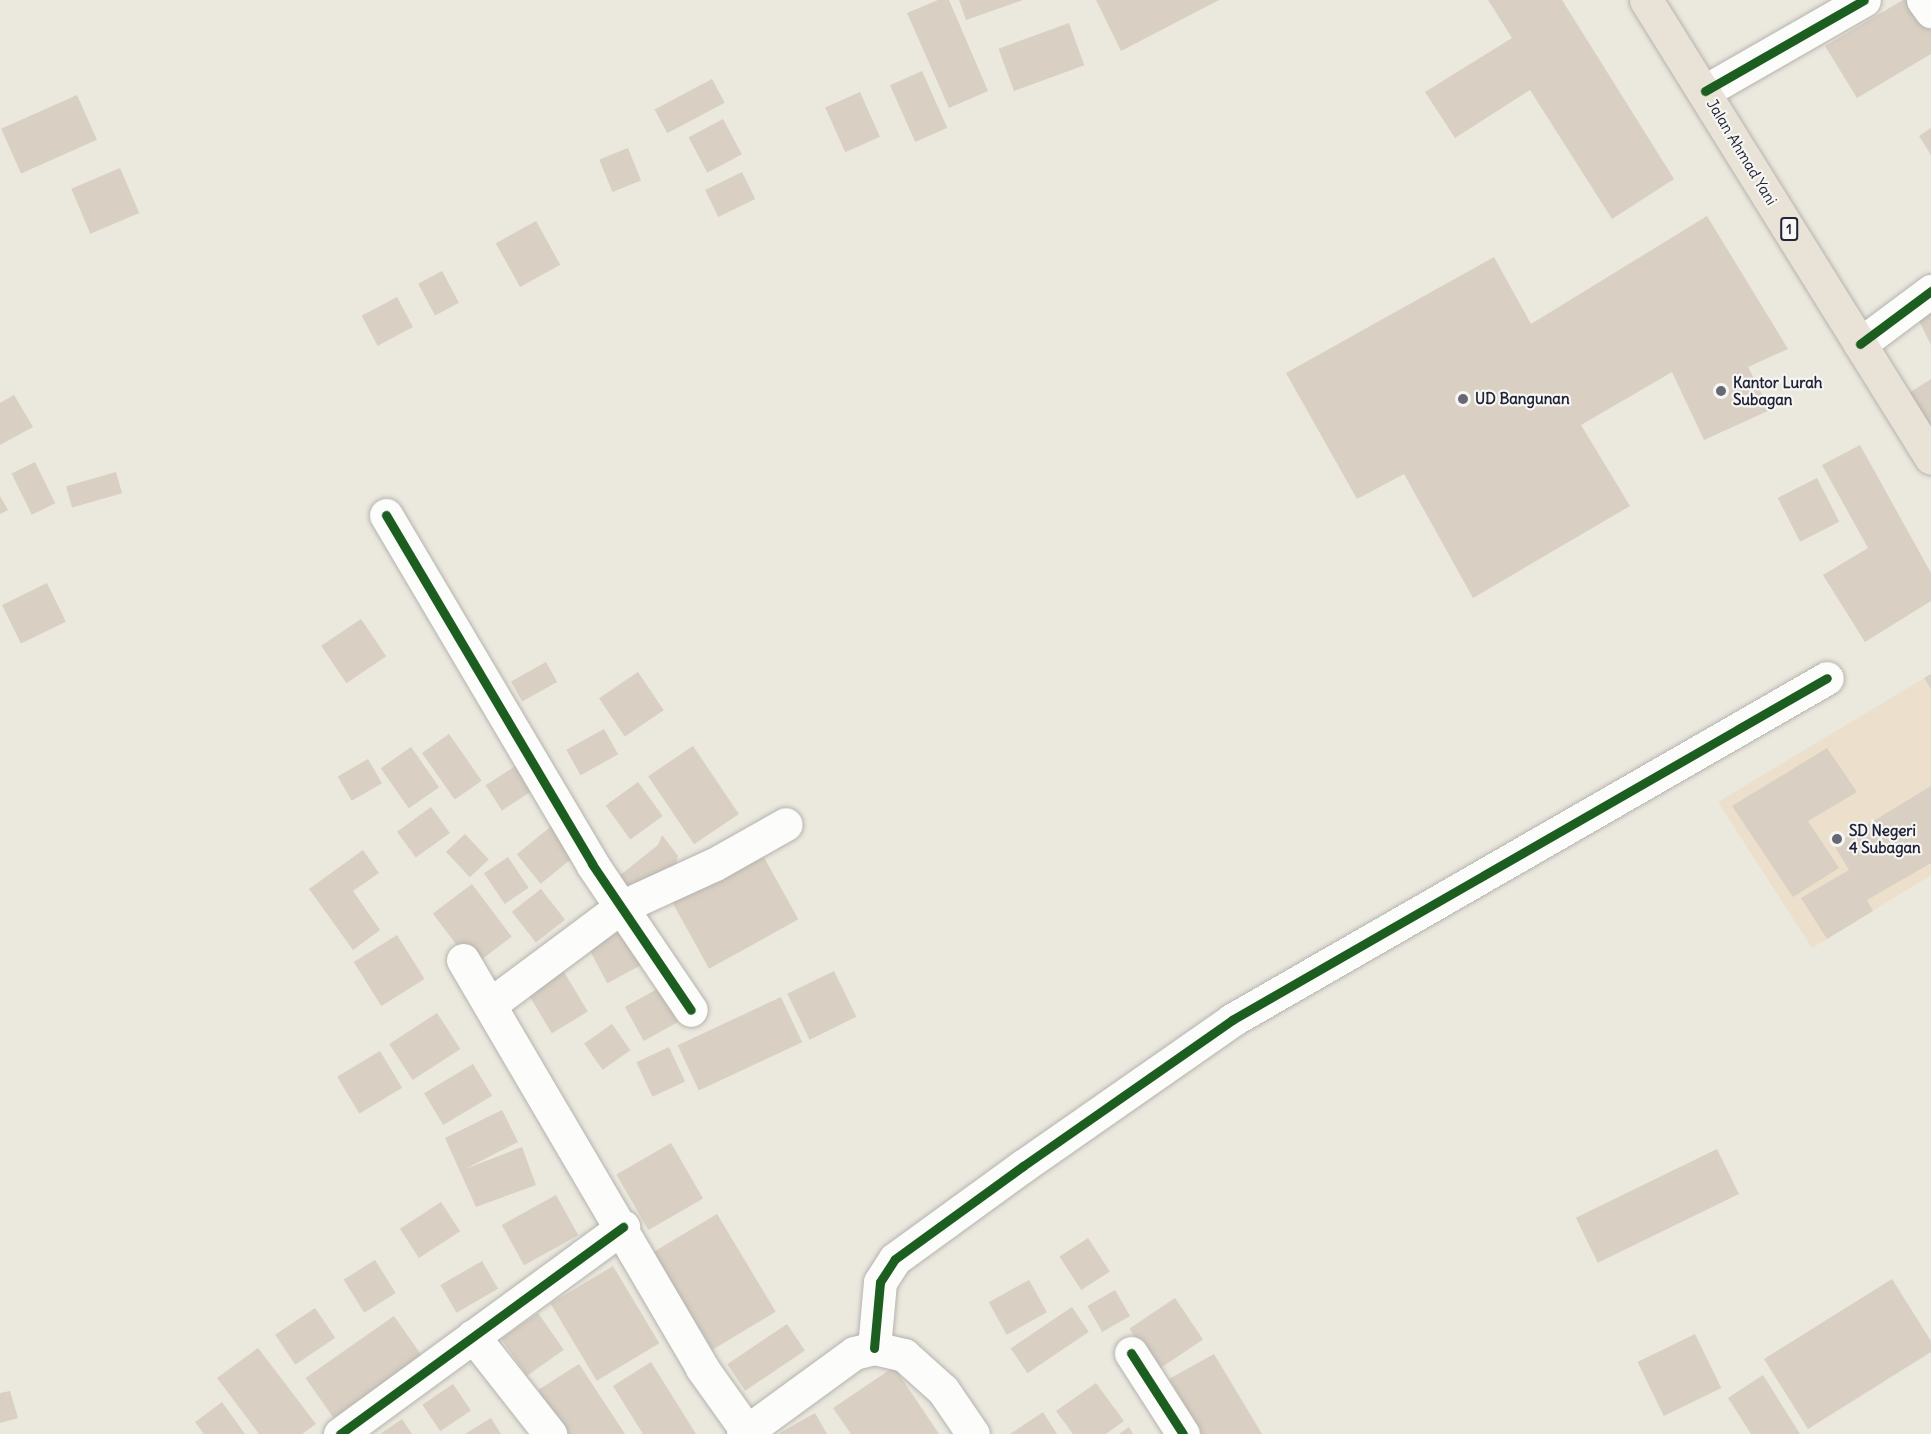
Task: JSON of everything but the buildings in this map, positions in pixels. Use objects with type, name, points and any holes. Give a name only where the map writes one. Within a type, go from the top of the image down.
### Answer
[{"type":"highway","name":"Jalan Ahmad Yani","points":[[1646,0],[1705,91],[1931,458]]},
{"type":"street","points":[[1705,91],[1864,0]]},
{"type":"street","points":[[1923,0],[1931,11]]},
{"type":"street","points":[[1860,344],[1931,291]]},
{"type":"street","points":[[386,515],[621,907],[691,1010]]},
{"type":"street","points":[[874,1348],[880,1282],[895,1259],[1033,1160],[1233,1020],[1827,678]]},
{"type":"street","points":[[492,1003],[621,907],[715,864],[786,824]]},
{"type":"street","points":[[464,960],[492,1003],[623,1227],[702,1368],[746,1433],[854,1353],[874,1348],[904,1355],[943,1390],[973,1434]]},
{"type":"street","points":[[341,1434],[623,1227]]},
{"type":"street","points":[[473,1336],[550,1434]]},
{"type":"street","points":[[1131,1353],[1183,1434]]},
{"type":"shaded area","name":"SD Negeri 4 Subagan","points":[[1931,674],[1931,875],[1812,948],[1718,802]]},
{"type":"cycle path","points":[[1705,91],[1864,0]]},
{"type":"cycle path","points":[[1860,344],[1931,291]]},
{"type":"cycle path","points":[[386,515],[592,864],[691,1010]]},
{"type":"cycle path","points":[[874,1348],[880,1282],[895,1259],[1023,1166],[1232,1020],[1827,678]]},
{"type":"cycle path","points":[[340,1434],[623,1227]]},
{"type":"cycle path","points":[[1131,1353],[1183,1434]]},
{"type":"place","name":"Kantor Lurah Subagan","points":[[1721,391]]},
{"type":"place","name":"UD Bangunan","points":[[1463,399]]},
{"type":"place","name":"SD Negeri 4 Subagan","points":[[1837,839]]}]
